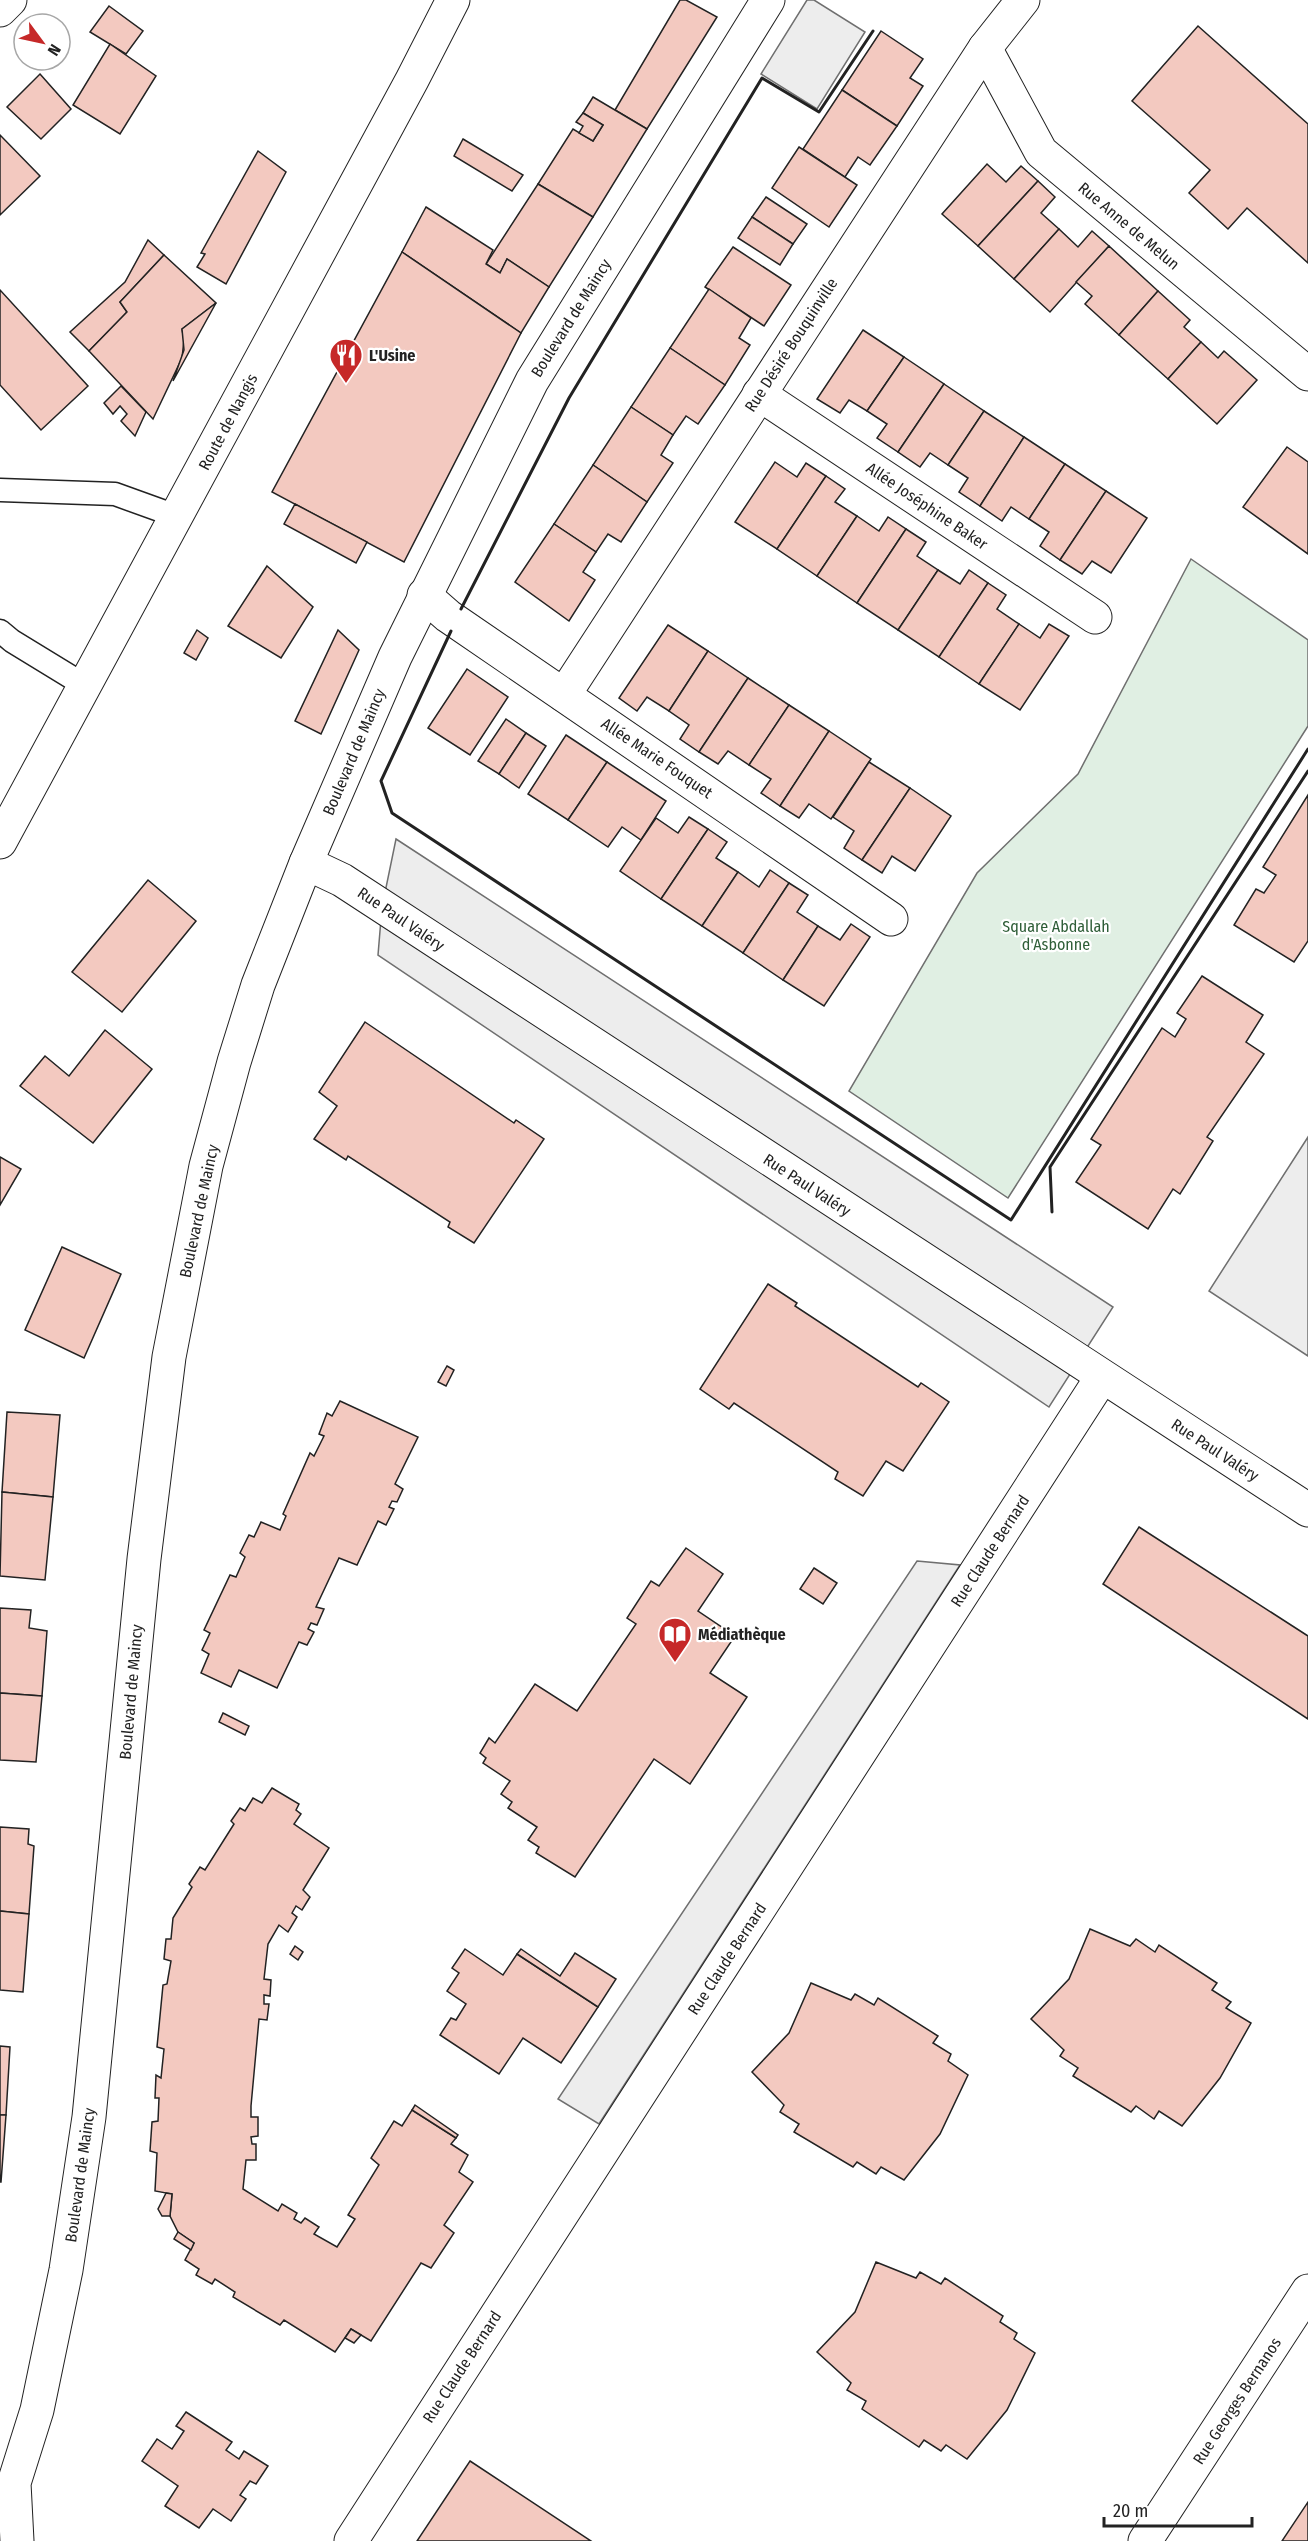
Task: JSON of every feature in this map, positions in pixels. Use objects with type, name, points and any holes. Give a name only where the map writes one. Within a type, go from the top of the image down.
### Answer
[{"type":"street","points":[[0,10],[10,0]]},
{"type":"street","name":"Route de Nangis","points":[[0,842],[453,0]]},
{"type":"street","name":"Boulevard de Maincy","points":[[17,2533],[14,2483],[37,2410],[61,2294],[88,2117],[144,1559],[169,1357],[206,1166],[234,1062],[258,985],[306,863],[424,596],[531,381],[768,0]]},
{"type":"street","name":"Rue Désiré Bouquinville","points":[[564,695],[985,48],[1023,0]]},
{"type":"street","name":"Rue Anne de Melun","points":[[985,48],[1041,152],[1308,374]]},
{"type":"street","name":"Allée Joséphine Baker","points":[[759,394],[1095,617]]},
{"type":"street","name":"Allée Marie Fouquet","points":[[424,596],[448,616],[891,918]]},
{"type":"street","name":"Rue Paul Valéry","points":[[306,863],[342,880],[1308,1510]]},
{"type":"street","name":"Rue Claude Bernard","points":[[351,2541],[1102,1377]]},
{"type":"street","name":"Rue Georges Bernanos","points":[[1145,2541],[1308,2291]]},
{"type":"lane","points":[[0,490],[90,495],[115,494],[176,516]]},
{"type":"lane","points":[[0,631],[12,641],[84,685]]},
{"type":"green space","name":"Square Abdallah d'Asbonne","points":[[1191,559],[1308,640],[1308,726],[1008,1198],[849,1091],[977,873],[1078,774]]},
{"type":"shaded area","points":[[807,0],[814,0],[865,32],[817,109],[761,74]]},
{"type":"shaded area","points":[[396,839],[1113,1307],[1049,1407],[378,955],[382,907]]},
{"type":"shaded area","points":[[1308,1137],[1308,1356],[1209,1291]]},
{"type":"shaded area","points":[[917,1561],[960,1565],[599,2124],[558,2099]]},
{"type":"building","points":[[680,0],[686,0],[717,17],[647,129],[615,110]]},
{"type":"building","points":[[109,6],[143,31],[126,54],[90,32]]},
{"type":"building","points":[[1198,26],[1308,124],[1308,263],[1247,208],[1228,229],[1189,193],[1210,170],[1132,101]]},
{"type":"building","points":[[881,31],[923,59],[910,78],[923,86],[897,126],[842,90]]},
{"type":"building","points":[[110,44],[156,76],[120,134],[73,105]]},
{"type":"building","points":[[40,74],[71,109],[41,139],[7,107]]},
{"type":"building","points":[[842,90],[897,126],[870,165],[858,157],[845,177],[803,149]]},
{"type":"building","points":[[593,97],[647,129],[593,217],[538,184],[573,129],[593,141],[603,125],[583,113]]},
{"type":"building","points":[[583,113],[603,125],[593,141],[579,133],[583,126],[576,122]]},
{"type":"building","points":[[0,135],[40,176],[0,215]]},
{"type":"building","points":[[463,139],[523,175],[512,191],[454,156]]},
{"type":"building","points":[[799,147],[857,185],[829,227],[772,188]]},
{"type":"building","points":[[258,151],[286,172],[226,284],[197,267],[205,254],[201,253]]},
{"type":"building","points":[[987,164],[1006,182],[1021,166],[1038,181],[978,246],[942,214]]},
{"type":"building","points":[[1038,181],[1055,197],[1041,213],[1059,229],[1014,279],[978,246]]},
{"type":"building","points":[[538,184],[593,217],[549,287],[507,259],[500,273],[486,264]]},
{"type":"building","points":[[766,197],[807,224],[793,244],[752,217]]},
{"type":"building","points":[[426,207],[493,250],[486,264],[500,273],[507,259],[549,287],[521,333],[402,252]]},
{"type":"building","points":[[752,217],[793,244],[780,265],[738,238]]},
{"type":"building","points":[[1059,229],[1078,247],[1092,231],[1109,246],[1050,312],[1014,279]]},
{"type":"building","points":[[148,240],[164,255],[120,302],[127,312],[89,351],[70,332],[125,282]]},
{"type":"building","points":[[1109,246],[1158,291],[1119,335],[1085,304],[1092,296],[1076,282]]},
{"type":"building","points":[[733,247],[791,285],[764,326],[705,287]]},
{"type":"building","points":[[402,252],[521,333],[404,562],[272,492]]},
{"type":"building","points":[[164,255],[216,303],[182,329],[184,340],[182,358],[153,419],[89,351],[127,312],[120,302]]},
{"type":"building","points":[[709,289],[751,318],[739,338],[750,345],[725,385],[670,348]]},
{"type":"building","points":[[0,290],[88,386],[41,430],[0,385]]},
{"type":"building","points":[[1158,291],[1190,320],[1184,327],[1201,342],[1168,379],[1119,335]]},
{"type":"building","points":[[216,303],[173,381],[184,350],[182,329]]},
{"type":"building","points":[[863,330],[904,357],[867,411],[849,400],[840,413],[817,399]]},
{"type":"building","points":[[1201,342],[1218,358],[1224,351],[1257,380],[1217,424],[1168,379]]},
{"type":"building","points":[[670,348],[725,385],[698,424],[686,416],[673,435],[631,407]]},
{"type":"building","points":[[904,357],[944,384],[898,452],[877,438],[887,424],[867,411]]},
{"type":"building","points":[[944,384],[984,411],[948,465],[930,453],[920,467],[898,452]]},
{"type":"building","points":[[121,386],[146,412],[135,436],[121,421],[127,414],[120,406],[113,414],[104,403]]},
{"type":"building","points":[[631,407],[673,435],[661,455],[673,463],[647,502],[593,465]]},
{"type":"building","points":[[984,411],[1024,437],[980,506],[959,492],[968,478],[948,465]]},
{"type":"building","points":[[1024,437],[1065,464],[1029,519],[1011,507],[1002,521],[980,506]]},
{"type":"building","points":[[1287,447],[1308,462],[1308,554],[1243,507]]},
{"type":"building","points":[[775,462],[797,477],[806,463],[826,476],[777,549],[735,522]]},
{"type":"building","points":[[1065,464],[1106,491],[1060,560],[1040,546],[1049,532],[1029,519]]},
{"type":"building","points":[[593,465],[647,502],[621,542],[608,534],[596,552],[554,524]]},
{"type":"building","points":[[826,476],[845,489],[835,502],[857,516],[817,576],[777,549]]},
{"type":"building","points":[[1106,491],[1147,518],[1111,573],[1092,561],[1082,574],[1060,560]]},
{"type":"building","points":[[295,504],[367,542],[356,563],[284,524]]},
{"type":"building","points":[[857,516],[879,531],[888,517],[906,529],[857,603],[817,576]]},
{"type":"building","points":[[554,524],[596,552],[583,572],[595,580],[569,621],[515,582]]},
{"type":"building","points":[[906,529],[926,542],[917,556],[938,570],[898,630],[857,603]]},
{"type":"building","points":[[267,566],[313,607],[281,658],[228,626]]},
{"type":"building","points":[[938,570],[960,584],[969,570],[988,583],[939,657],[898,630]]},
{"type":"building","points":[[988,583],[1006,595],[997,609],[1019,624],[979,684],[939,657]]},
{"type":"building","points":[[1019,624],[1040,638],[1049,624],[1069,636],[1020,710],[979,684]]},
{"type":"building","points":[[668,625],[708,651],[669,711],[647,697],[637,711],[619,698]]},
{"type":"building","points":[[197,630],[208,638],[196,660],[184,653]]},
{"type":"building","points":[[338,630],[359,650],[321,734],[295,721]]},
{"type":"building","points":[[708,651],[748,678],[699,752],[680,739],[689,725],[669,711]]},
{"type":"building","points":[[467,669],[508,697],[470,755],[428,728]]},
{"type":"building","points":[[748,678],[789,705],[749,765],[728,751],[718,764],[699,752]]},
{"type":"building","points":[[789,705],[829,731],[780,806],[761,793],[771,779],[749,765]]},
{"type":"building","points":[[506,719],[526,733],[499,774],[478,761]]},
{"type":"building","points":[[829,731],[871,759],[831,819],[809,804],[799,818],[780,806]]},
{"type":"building","points":[[526,733],[546,746],[519,788],[499,774]]},
{"type":"building","points":[[566,735],[607,762],[568,820],[528,794]]},
{"type":"building","points":[[607,762],[666,801],[641,840],[622,827],[608,847],[568,820]]},
{"type":"building","points":[[869,762],[910,788],[862,860],[844,848],[854,831],[833,817]]},
{"type":"building","points":[[910,788],[951,816],[915,871],[892,856],[882,873],[862,860]]},
{"type":"building","points":[[1308,795],[1308,941],[1294,962],[1234,925],[1256,889],[1264,893],[1276,875],[1263,867]]},
{"type":"building","points":[[689,817],[708,829],[661,899],[620,871],[656,818],[678,833]]},
{"type":"building","points":[[708,829],[727,842],[716,858],[738,872],[702,926],[661,899]]},
{"type":"building","points":[[770,870],[789,883],[743,953],[702,926],[738,872],[759,887]]},
{"type":"building","points":[[148,880],[196,921],[122,1012],[72,972]]},
{"type":"building","points":[[789,883],[808,895],[797,912],[818,926],[783,980],[743,953]]},
{"type":"building","points":[[851,924],[870,937],[824,1006],[783,980],[818,926],[840,940]]},
{"type":"building","points":[[1202,976],[1263,1015],[1246,1042],[1264,1054],[1207,1137],[1213,1141],[1180,1194],[1173,1189],[1148,1229],[1076,1182],[1101,1145],[1091,1139],[1162,1028],[1175,1037],[1186,1019],[1177,1013]]},
{"type":"building","points":[[365,1022],[514,1123],[516,1120],[544,1139],[474,1243],[448,1227],[450,1222],[348,1156],[346,1160],[314,1139],[337,1106],[319,1092]]},
{"type":"building","points":[[105,1030],[152,1069],[93,1143],[20,1086],[45,1056],[69,1076]]},
{"type":"building","points":[[0,1157],[21,1169],[0,1205]]},
{"type":"building","points":[[62,1247],[121,1274],[84,1358],[25,1330]]},
{"type":"building","points":[[768,1284],[797,1303],[795,1306],[918,1387],[921,1383],[949,1402],[903,1471],[886,1461],[863,1496],[835,1479],[838,1472],[734,1403],[729,1409],[700,1389]]},
{"type":"building","points":[[447,1366],[454,1370],[446,1386],[438,1382]]},
{"type":"building","points":[[340,1401],[418,1437],[395,1484],[403,1489],[397,1502],[392,1501],[389,1507],[394,1509],[386,1525],[378,1521],[357,1565],[339,1558],[316,1607],[324,1609],[317,1625],[311,1623],[308,1629],[314,1632],[307,1645],[299,1642],[277,1688],[239,1670],[231,1687],[201,1673],[209,1654],[202,1650],[210,1633],[204,1630],[230,1575],[236,1577],[245,1557],[240,1553],[249,1535],[254,1537],[261,1522],[280,1530],[286,1516],[283,1514],[310,1453],[314,1456],[324,1436],[319,1434],[327,1413],[332,1416]]},
{"type":"building","points":[[7,1412],[60,1415],[53,1497],[2,1492]]},
{"type":"building","points":[[2,1492],[53,1497],[45,1580],[0,1576]]},
{"type":"building","points":[[1139,1527],[1308,1636],[1308,1719],[1103,1584]]},
{"type":"building","points":[[686,1548],[723,1574],[698,1611],[735,1636],[710,1673],[747,1697],[690,1784],[654,1759],[575,1877],[536,1853],[539,1847],[528,1840],[537,1827],[508,1808],[512,1802],[501,1794],[510,1781],[483,1763],[486,1758],[480,1753],[489,1738],[495,1743],[535,1684],[577,1711],[636,1624],[627,1618],[651,1581],[659,1586]]},
{"type":"building","points":[[814,1568],[837,1583],[823,1604],[800,1589]]},
{"type":"building","points":[[0,1608],[31,1610],[29,1628],[47,1631],[42,1696],[0,1693]]},
{"type":"building","points":[[0,1693],[42,1696],[36,1762],[0,1760]]},
{"type":"building","points":[[223,1713],[249,1726],[245,1735],[219,1722]]},
{"type":"building","points":[[272,1788],[299,1804],[296,1810],[301,1814],[294,1824],[329,1848],[303,1890],[310,1897],[302,1910],[296,1906],[292,1913],[297,1917],[288,1932],[279,1925],[268,1944],[264,1979],[271,1980],[270,1996],[264,1995],[264,2004],[269,2004],[267,2020],[259,2019],[251,2106],[251,2117],[258,2117],[258,2136],[251,2137],[252,2144],[256,2144],[256,2160],[246,2160],[243,2189],[278,2211],[282,2204],[297,2213],[294,2219],[301,2223],[305,2218],[319,2227],[314,2234],[337,2247],[355,2219],[348,2215],[379,2165],[371,2158],[394,2121],[402,2126],[412,2110],[456,2138],[451,2144],[468,2155],[459,2172],[473,2182],[444,2225],[454,2233],[431,2268],[421,2263],[371,2341],[351,2329],[335,2352],[284,2320],[280,2325],[233,2297],[235,2292],[215,2279],[212,2284],[196,2275],[199,2269],[185,2260],[194,2243],[178,2232],[170,2216],[172,2194],[155,2191],[157,2153],[150,2151],[152,2122],[158,2121],[159,2098],[155,2098],[156,2075],[161,2078],[164,2049],[157,2047],[163,1985],[167,1984],[171,1961],[164,1959],[166,1939],[171,1939],[173,1918],[192,1887],[189,1884],[200,1867],[205,1870],[234,1824],[231,1821],[240,1808],[245,1811],[253,1798],[262,1803]]},
{"type":"building","points":[[0,1827],[29,1829],[28,1844],[34,1846],[29,1914],[0,1911]]},
{"type":"building","points":[[0,1911],[29,1914],[23,1992],[0,1990]]},
{"type":"building","points":[[1090,1929],[1130,1946],[1136,1939],[1155,1952],[1159,1945],[1217,1983],[1212,1990],[1231,2002],[1226,2008],[1251,2023],[1220,2078],[1182,2126],[1159,2111],[1154,2119],[1136,2106],[1131,2112],[1073,2076],[1078,2068],[1060,2056],[1064,2050],[1031,2019],[1069,1979]]},
{"type":"building","points":[[295,1946],[303,1952],[298,1960],[290,1954]]},
{"type":"building","points":[[465,1949],[503,1975],[517,1954],[598,2007],[561,2063],[523,2038],[499,2074],[440,2035],[451,2018],[456,2020],[466,2004],[447,1991],[459,1973],[452,1968]]},
{"type":"building","points":[[521,1949],[560,1976],[575,1953],[616,1979],[598,2007],[517,1954]]},
{"type":"building","points":[[811,1983],[851,2000],[855,1994],[874,2005],[878,1998],[938,2036],[933,2043],[951,2054],[948,2061],[968,2075],[940,2134],[904,2180],[881,2167],[876,2174],[857,2162],[853,2167],[794,2132],[799,2124],[780,2112],[784,2105],[752,2072],[789,2033]]},
{"type":"building","points":[[0,2046],[10,2047],[6,2115],[0,2115]]},
{"type":"building","points":[[415,2105],[458,2135],[456,2138],[412,2110]]},
{"type":"building","points":[[0,2115],[6,2115],[1,2182],[0,2182]]},
{"type":"building","points":[[166,2193],[172,2194],[170,2216],[162,2216],[158,2209]]},
{"type":"building","points":[[178,2232],[194,2243],[191,2250],[174,2239]]},
{"type":"building","points":[[876,2262],[916,2278],[920,2272],[941,2284],[945,2278],[1003,2316],[1000,2322],[1017,2333],[1014,2339],[1035,2353],[1007,2410],[967,2459],[946,2445],[941,2451],[924,2440],[919,2447],[862,2409],[866,2401],[847,2390],[851,2383],[817,2352],[855,2312]]},
{"type":"building","points":[[351,2329],[361,2335],[354,2343],[345,2338]]},
{"type":"building","points":[[186,2412],[232,2442],[226,2450],[239,2459],[244,2451],[268,2466],[256,2484],[250,2481],[240,2495],[246,2499],[231,2521],[213,2509],[199,2528],[165,2506],[178,2486],[142,2461],[157,2439],[172,2449],[184,2431],[176,2426]]},
{"type":"building","points":[[470,2461],[591,2541],[417,2541]]},
{"type":"building","points":[[1308,2502],[1308,2541],[1282,2541]]},
{"type":"wall","points":[[461,609],[569,398],[762,78],[819,112],[873,31]]},
{"type":"wall","points":[[451,631],[381,781],[392,813],[1011,1220],[1308,749]]},
{"type":"wall","points":[[1052,1212],[1050,1167],[1308,771]]},
{"type":"place","name":"L'Usine","points":[[346,384]]},
{"type":"place","name":"Médiathèque","points":[[675,1663]]}]
